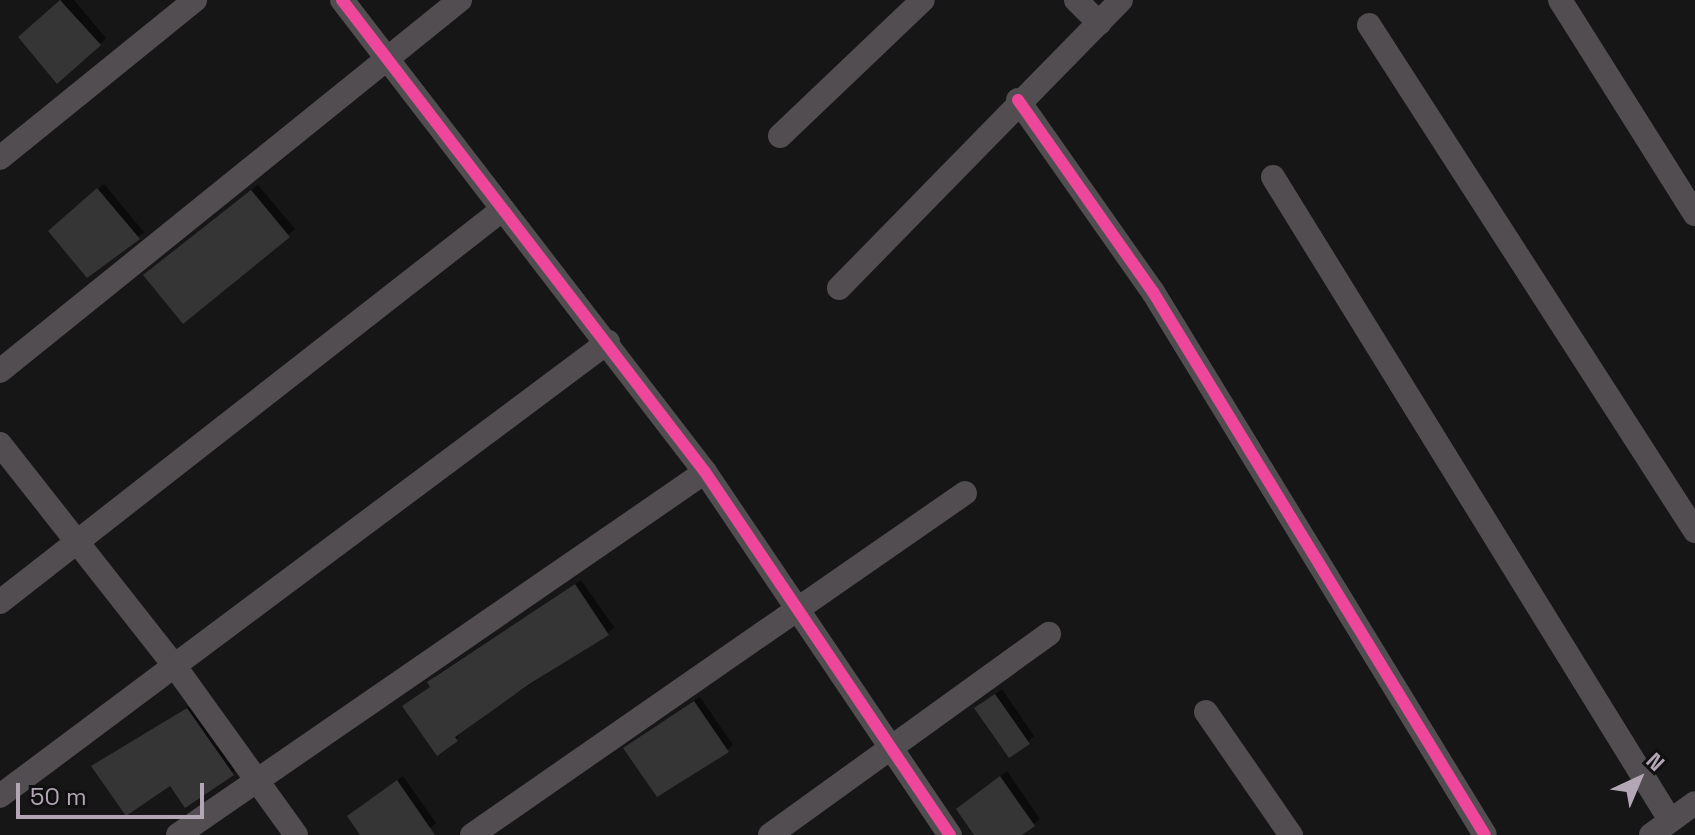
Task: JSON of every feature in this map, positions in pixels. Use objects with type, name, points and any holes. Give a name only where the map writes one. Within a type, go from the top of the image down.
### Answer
[{"type":"street","points":[[0,158],[195,0]]},
{"type":"street","points":[[342,0],[391,57],[705,472],[795,611],[895,748],[950,835]]},
{"type":"street","points":[[0,371],[460,0]]},
{"type":"street","points":[[780,136],[923,0]]},
{"type":"street","points":[[1076,0],[1099,23]]},
{"type":"street","points":[[839,288],[1018,100],[1121,0]]},
{"type":"street","points":[[1560,0],[1695,214]]},
{"type":"street","points":[[1369,25],[1695,531]]},
{"type":"street","points":[[1018,100],[1153,292],[1485,835]]},
{"type":"street","points":[[1273,177],[1670,820]]},
{"type":"street","points":[[0,602],[503,209]]},
{"type":"street","points":[[0,796],[608,342]]},
{"type":"street","points":[[0,444],[74,543],[174,665],[259,778],[296,835]]},
{"type":"street","points":[[178,835],[705,472]]},
{"type":"street","points":[[472,835],[965,493]]},
{"type":"street","points":[[770,835],[895,748],[1049,634]]},
{"type":"street","points":[[1206,712],[1291,835]]},
{"type":"street","points":[[1651,835],[1695,803]]},
{"type":"building","points":[[60,0],[101,45],[57,84],[18,37]]},
{"type":"building","points":[[97,188],[140,239],[87,278],[48,231]]},
{"type":"building","points":[[251,190],[290,237],[183,324],[143,275]]},
{"type":"building","points":[[575,584],[609,635],[531,683],[455,737],[458,741],[437,756],[402,706],[430,687],[427,682]]},
{"type":"building","points":[[995,694],[1030,744],[1009,758],[974,708]]},
{"type":"building","points":[[694,701],[729,752],[657,797],[623,748]]},
{"type":"building","points":[[187,708],[234,775],[185,808],[170,786],[126,816],[91,766]]},
{"type":"building","points":[[1000,776],[1035,826],[1022,835],[974,835],[956,809]]},
{"type":"building","points":[[397,780],[435,835],[360,835],[347,816]]},
{"type":"cycle path","points":[[342,0],[705,472],[950,835]]},
{"type":"cycle path","points":[[1018,100],[1153,292],[1485,835]]}]
